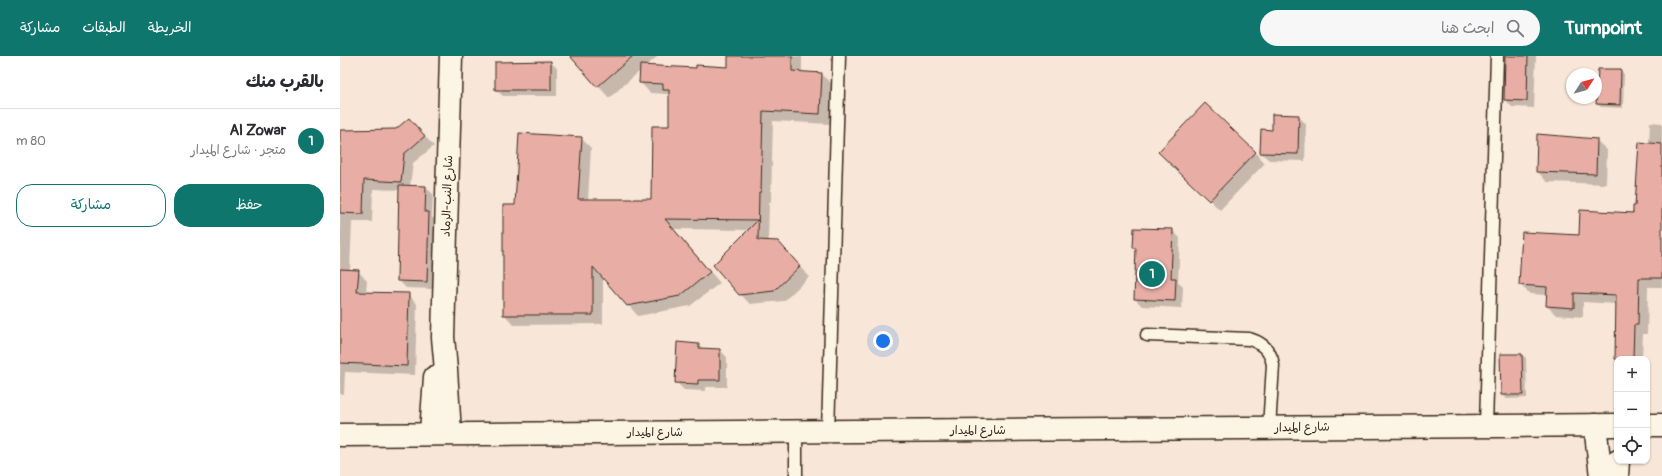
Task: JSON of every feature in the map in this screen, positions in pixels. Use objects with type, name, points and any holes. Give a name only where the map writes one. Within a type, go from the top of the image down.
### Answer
[{"type":"street","name":"شارع النب-الرماد","points":[[440,433],[446,364],[442,337],[451,56]]},
{"type":"street","points":[[1595,425],[1601,476]]},
{"type":"street","name":"شارع الميدار","points":[[340,434],[828,432],[1614,425]]},
{"type":"street","points":[[1650,425],[1662,425]]},
{"type":"street","points":[[1617,476],[1618,464]]},
{"type":"lane","points":[[828,432],[839,56]]},
{"type":"lane","points":[[1486,426],[1497,56]]},
{"type":"lane","points":[[1147,336],[1249,339],[1263,345],[1272,358],[1273,365],[1270,428]]},
{"type":"lane","points":[[796,431],[796,476]]},
{"type":"building","points":[[570,56],[633,56],[597,87]]},
{"type":"building","points":[[728,56],[792,56],[792,71],[822,73],[820,114],[763,111],[758,240],[778,241],[800,266],[774,291],[739,295],[713,265],[758,220],[665,219],[710,272],[680,296],[627,306],[593,267],[593,315],[503,315],[503,205],[515,205],[519,133],[582,137],[578,199],[651,199],[652,126],[669,126],[669,90],[663,90],[663,84],[639,83],[640,65],[696,68],[696,65],[728,67]]},
{"type":"building","points":[[1505,56],[1528,56],[1527,101],[1504,100]]},
{"type":"building","points":[[551,61],[551,90],[495,90],[495,62]]},
{"type":"building","points":[[1602,69],[1621,69],[1620,105],[1596,104],[1602,104]]},
{"type":"building","points":[[1205,103],[1256,152],[1209,201],[1158,152]]},
{"type":"building","points":[[1272,114],[1299,115],[1298,154],[1260,153],[1261,129],[1272,130]]},
{"type":"building","points":[[409,118],[425,136],[404,154],[401,182],[364,180],[363,214],[340,213],[340,130],[396,129]]},
{"type":"building","points":[[1537,134],[1597,139],[1596,174],[1536,172]]},
{"type":"building","points":[[1639,142],[1662,144],[1662,278],[1639,278],[1638,325],[1634,325],[1633,356],[1615,356],[1616,295],[1574,293],[1574,308],[1546,306],[1547,287],[1519,285],[1522,232],[1579,235],[1580,210],[1633,213],[1633,206],[1635,206]]},
{"type":"building","points":[[399,185],[426,186],[425,212],[429,212],[427,282],[397,281]]},
{"type":"building","points":[[1134,228],[1173,229],[1171,278],[1176,278],[1175,301],[1134,299],[1136,248],[1133,248]]},
{"type":"building","points":[[340,269],[359,270],[357,292],[409,293],[407,366],[340,363]]},
{"type":"building","points":[[677,342],[699,344],[699,348],[720,349],[720,380],[698,380],[698,384],[675,383]]},
{"type":"building","points":[[1500,354],[1522,354],[1523,395],[1501,395]]},
{"type":"place","name":"Al Zowar","points":[[1152,274]]}]
